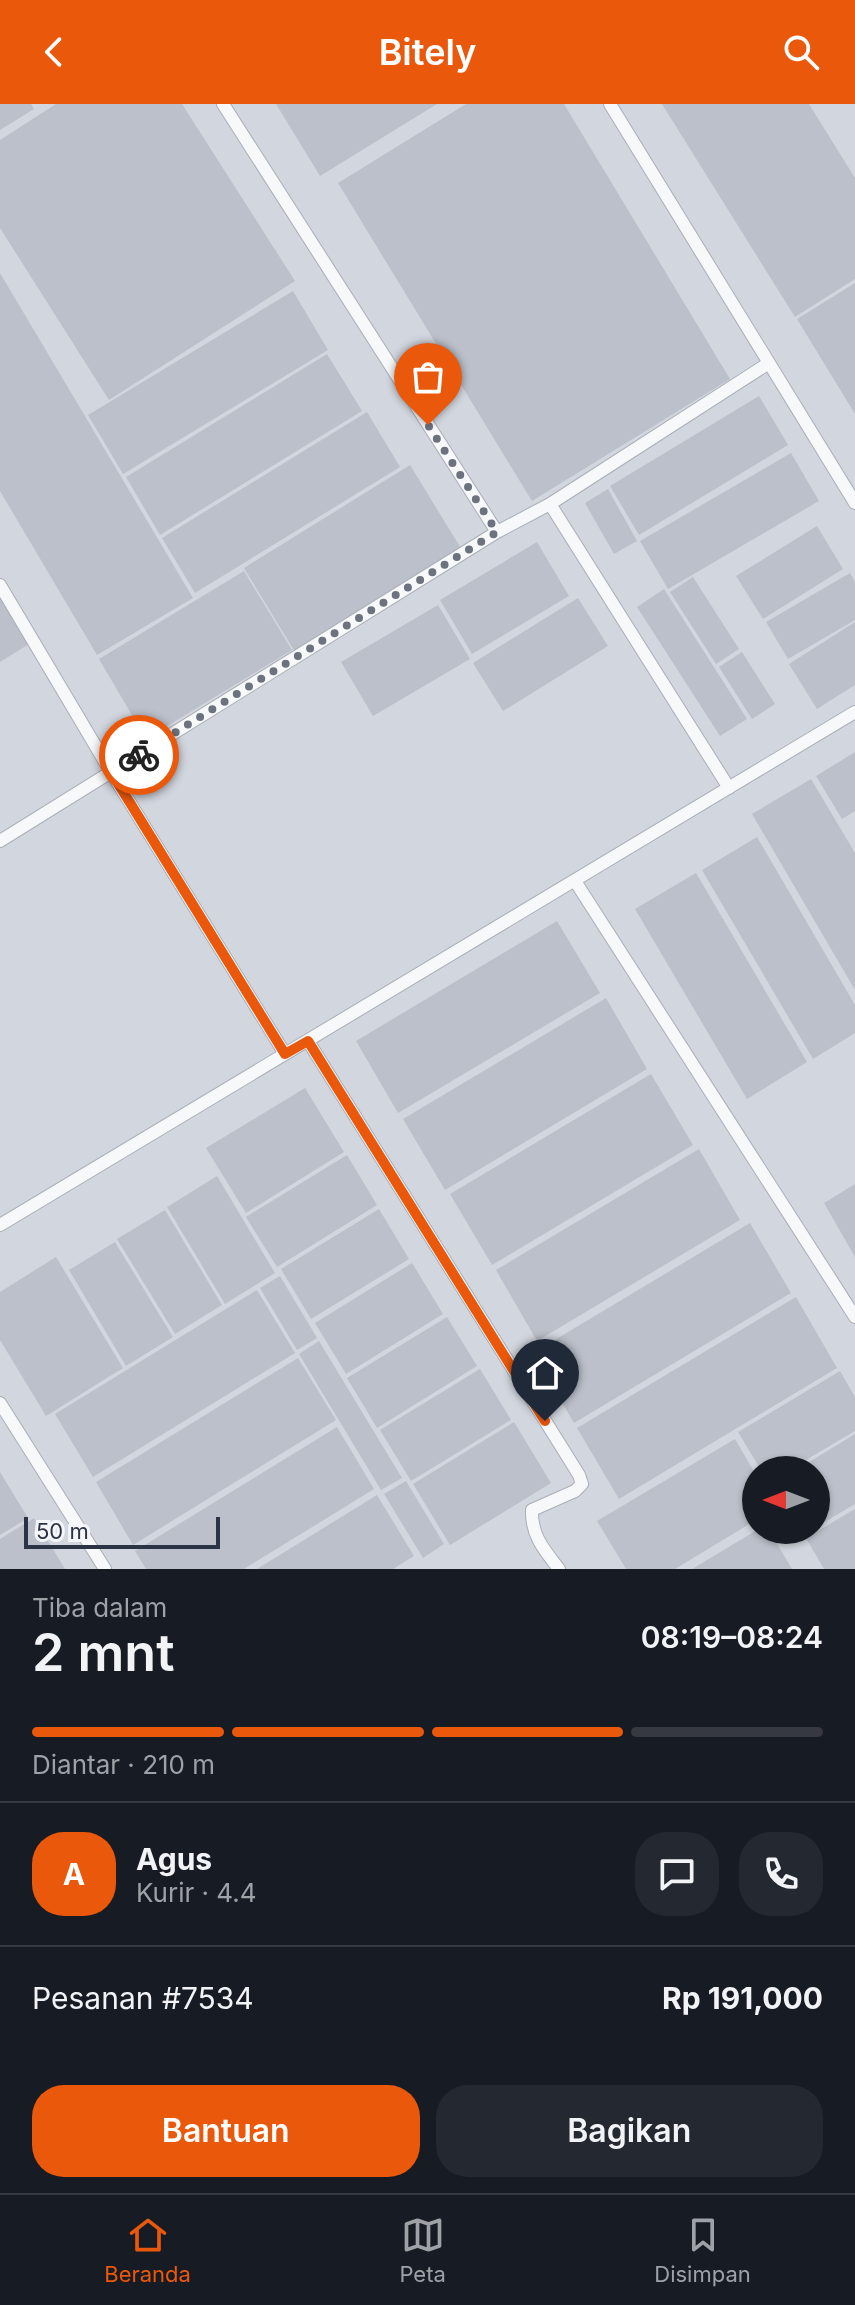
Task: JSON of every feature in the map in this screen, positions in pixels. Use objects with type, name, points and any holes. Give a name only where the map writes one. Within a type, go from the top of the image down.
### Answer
[{"type":"lane","points":[[223,104],[497,532]]},
{"type":"lane","points":[[610,104],[855,503]]},
{"type":"lane","points":[[0,841],[497,532],[550,504],[769,363]]},
{"type":"lane","points":[[550,504],[729,788]]},
{"type":"lane","points":[[0,585],[285,1054]]},
{"type":"lane","points":[[0,1225],[855,712]]},
{"type":"lane","points":[[575,881],[855,1317]]},
{"type":"lane","points":[[308,1041],[579,1475],[582,1484],[575,1491],[532,1510],[531,1523],[537,1539],[559,1569]]},
{"type":"lane","points":[[0,1403],[105,1569]]},
{"type":"shaded area","points":[[0,104],[855,104],[855,1569],[0,1569]]},
{"type":"building","points":[[0,104],[31,104],[34,109],[0,130]]},
{"type":"building","points":[[56,104],[182,104],[295,281],[109,400],[0,228],[0,140]]},
{"type":"building","points":[[276,104],[437,104],[320,176]]},
{"type":"building","points":[[466,104],[564,104],[730,379],[532,501],[338,183]]},
{"type":"building","points":[[662,104],[809,104],[855,178],[855,279],[795,317]]},
{"type":"building","points":[[0,273],[193,598],[97,655],[0,491]]},
{"type":"building","points":[[855,283],[855,414],[797,319]]},
{"type":"building","points":[[293,291],[328,350],[123,474],[88,415]]},
{"type":"building","points":[[327,354],[362,411],[160,535],[126,477]]},
{"type":"building","points":[[759,396],[788,445],[639,535],[610,486]]},
{"type":"building","points":[[367,412],[400,467],[195,593],[162,538]]},
{"type":"building","points":[[791,453],[819,501],[668,589],[640,541]]},
{"type":"building","points":[[410,465],[462,550],[295,652],[244,568]]},
{"type":"building","points":[[608,489],[637,541],[614,554],[585,503]]},
{"type":"building","points":[[817,526],[843,569],[763,619],[736,576]]},
{"type":"building","points":[[537,542],[569,596],[472,654],[440,600]]},
{"type":"building","points":[[244,571],[292,650],[146,739],[99,659]]},
{"type":"building","points":[[850,573],[855,582],[855,620],[788,659],[766,622]]},
{"type":"building","points":[[693,577],[739,649],[716,664],[670,592]]},
{"type":"building","points":[[664,589],[747,719],[720,736],[637,607]]},
{"type":"building","points":[[0,597],[29,644],[0,662]]},
{"type":"building","points":[[578,598],[608,646],[503,711],[473,663]]},
{"type":"building","points":[[438,605],[470,659],[373,716],[341,662]]},
{"type":"building","points":[[855,622],[855,685],[817,709],[789,664]]},
{"type":"building","points":[[742,652],[775,704],[752,719],[719,667]]},
{"type":"building","points":[[855,752],[855,811],[842,819],[816,776]]},
{"type":"building","points":[[811,779],[855,853],[855,990],[752,814]]},
{"type":"building","points":[[757,837],[855,1005],[855,1033],[813,1059],[702,870]]},
{"type":"building","points":[[696,873],[807,1062],[747,1099],[635,909]]},
{"type":"building","points":[[557,921],[600,993],[398,1113],[356,1041]]},
{"type":"building","points":[[606,998],[647,1069],[445,1190],[403,1119]]},
{"type":"building","points":[[651,1074],[693,1145],[492,1265],[450,1194]]},
{"type":"building","points":[[305,1088],[344,1152],[246,1213],[206,1148]]},
{"type":"building","points":[[699,1149],[740,1220],[537,1341],[496,1270]]},
{"type":"building","points":[[347,1155],[377,1205],[277,1267],[246,1217]]},
{"type":"building","points":[[217,1176],[275,1273],[225,1304],[167,1207]]},
{"type":"building","points":[[855,1184],[855,1257],[824,1203]]},
{"type":"building","points":[[379,1209],[409,1259],[311,1319],[281,1269]]},
{"type":"building","points":[[165,1210],[222,1305],[175,1334],[117,1239]]},
{"type":"building","points":[[750,1223],[791,1293],[574,1423],[533,1353]]},
{"type":"building","points":[[115,1242],[173,1337],[126,1366],[69,1270]]},
{"type":"building","points":[[56,1257],[123,1368],[46,1416],[0,1340],[0,1292]]},
{"type":"building","points":[[412,1263],[443,1314],[346,1374],[315,1323]]},
{"type":"building","points":[[280,1276],[317,1338],[297,1350],[260,1288]]},
{"type":"building","points":[[257,1290],[295,1353],[93,1477],[55,1414]]},
{"type":"building","points":[[796,1297],[837,1368],[619,1499],[577,1428]]},
{"type":"building","points":[[447,1317],[477,1366],[377,1428],[347,1378]]},
{"type":"building","points":[[319,1341],[402,1478],[381,1490],[299,1354]]},
{"type":"building","points":[[298,1358],[336,1420],[133,1545],[96,1482]]},
{"type":"building","points":[[480,1369],[511,1420],[411,1481],[380,1430]]},
{"type":"building","points":[[840,1371],[855,1397],[855,1431],[813,1456],[753,1456],[738,1432]]},
{"type":"building","points":[[514,1422],[551,1483],[450,1545],[413,1484]]},
{"type":"building","points":[[337,1427],[374,1489],[244,1569],[146,1569],[135,1551]]},
{"type":"building","points":[[855,1434],[855,1504],[830,1519],[830,1456],[819,1456]]},
{"type":"building","points":[[735,1439],[745,1456],[742,1456],[742,1528],[675,1569],[626,1569],[597,1521]]},
{"type":"building","points":[[0,1472],[28,1518],[0,1535]]},
{"type":"building","points":[[406,1481],[444,1544],[423,1558],[384,1494]]},
{"type":"building","points":[[377,1495],[414,1556],[393,1569],[257,1569]]},
{"type":"building","points":[[855,1509],[855,1569],[824,1569],[809,1544],[830,1544],[830,1524]]},
{"type":"building","points":[[34,1518],[65,1569],[0,1569],[0,1539]]},
{"type":"building","points":[[742,1539],[742,1544],[777,1544],[792,1569],[692,1569]]},
{"type":"way so far","points":[[139,755],[497,532],[428,425]]},
{"type":"route","points":[[139,755],[111,772],[285,1054],[308,1041],[545,1421]]}]
